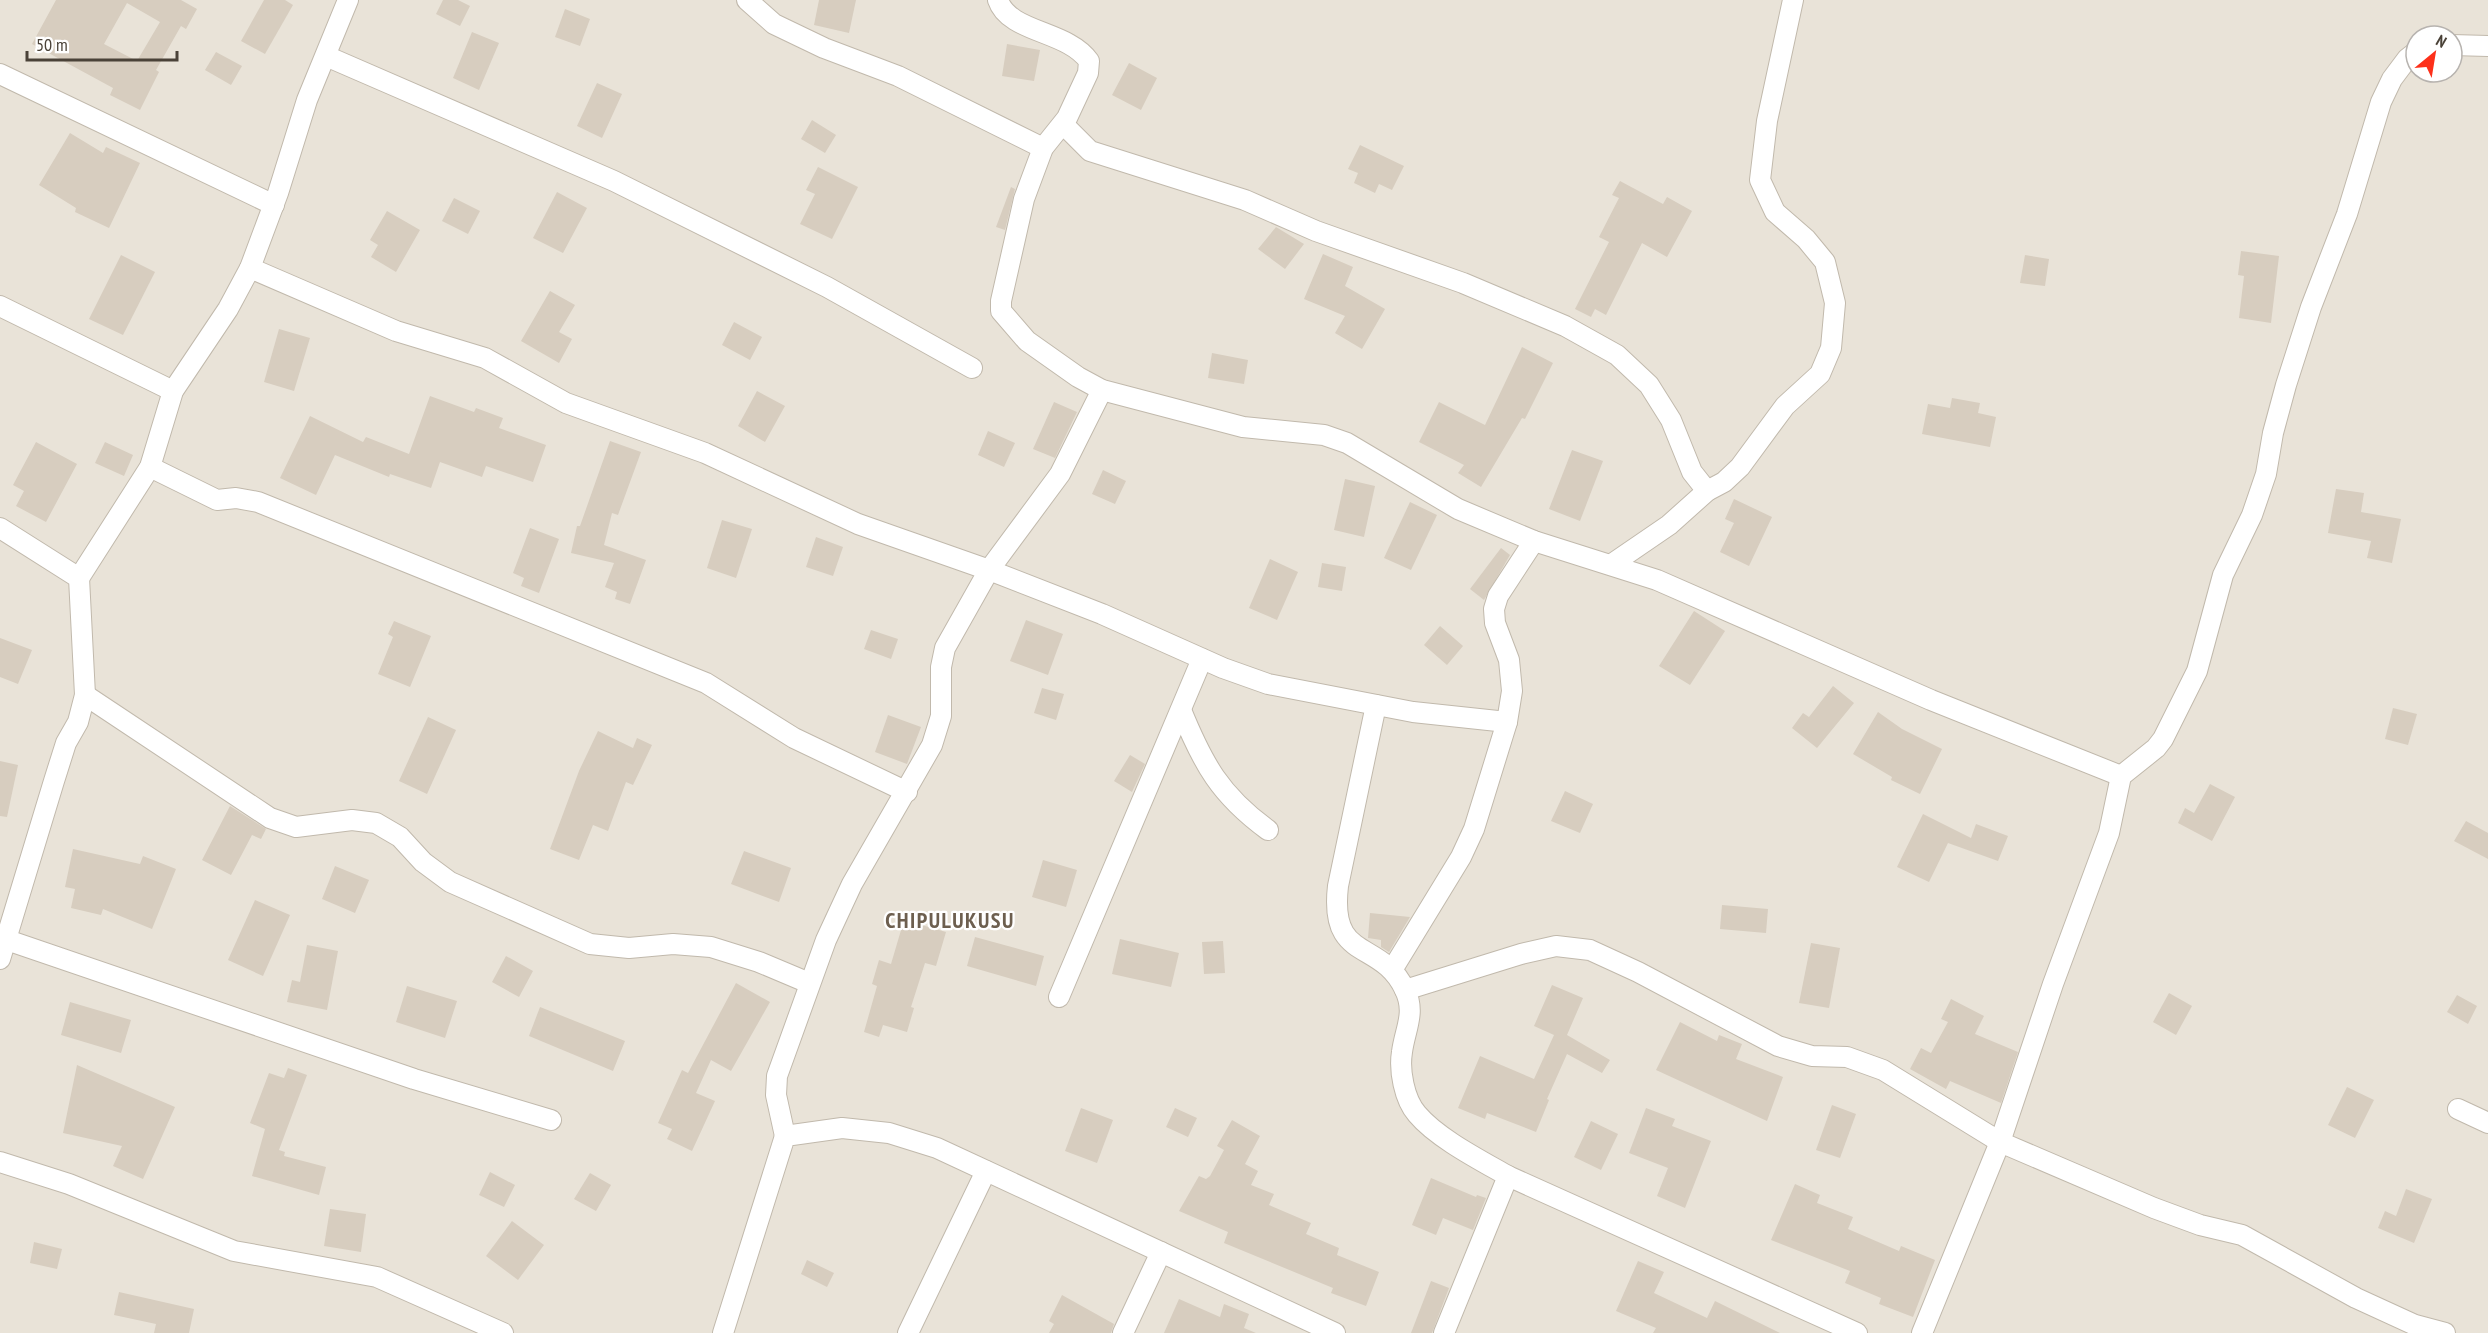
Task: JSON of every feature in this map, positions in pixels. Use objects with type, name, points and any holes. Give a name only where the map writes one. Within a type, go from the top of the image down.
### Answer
[{"type":"street","points":[[348,0],[308,100],[274,205],[250,268],[228,309],[173,391],[150,467],[79,578],[85,695],[78,722],[66,743],[3,949],[551,1120]]},
{"type":"street","points":[[747,0],[774,24],[824,48],[908,80],[1043,148]]},
{"type":"street","points":[[998,0],[1009,18],[1059,38],[1081,51],[1089,61],[1088,73],[1063,124],[1043,148],[1024,200],[1000,301],[1001,311],[1027,341],[1078,377],[1102,390],[1243,427],[1324,435],[1347,444],[1458,509],[1534,541],[1657,580],[1931,700],[2121,776]]},
{"type":"street","points":[[1612,564],[1669,525],[1707,491],[1724,482],[1740,467],[1785,406],[1820,375],[1831,348],[1835,303],[1825,262],[1806,239],[1775,212],[1760,180],[1767,121],[1793,0]]},
{"type":"street","points":[[2464,45],[2488,46]]},
{"type":"street","points":[[326,56],[614,181],[827,287],[972,368]]},
{"type":"street","points":[[1922,1333],[2000,1142],[2053,984],[2109,833],[2121,776],[2156,748],[2163,739],[2197,671],[2223,575],[2252,515],[2266,474],[2273,433],[2311,307],[2347,214],[2381,102],[2392,79],[2404,63]]},
{"type":"street","points":[[0,74],[274,205]]},
{"type":"street","points":[[1063,124],[1090,151],[1245,200],[1316,231],[1463,283],[1565,326],[1617,355],[1649,385],[1671,420],[1692,472],[1707,491]]},
{"type":"street","points":[[250,268],[396,331],[485,358],[566,403],[705,453],[858,524],[989,570],[1102,614],[1268,684],[1413,712],[1506,722]]},
{"type":"street","points":[[0,306],[173,391]]},
{"type":"street","points":[[723,1333],[784,1136],[776,1095],[777,1076],[809,983],[852,884],[932,745],[941,716],[941,667],[945,648],[989,570],[1060,474],[1102,390]]},
{"type":"street","points":[[150,467],[217,500],[236,498],[258,502],[706,683],[794,738],[906,792]]},
{"type":"street","points":[[0,528],[79,578]]},
{"type":"street","points":[[1392,970],[1461,857],[1474,829],[1506,722],[1512,691],[1509,660],[1496,623],[1494,609],[1498,596],[1534,541]]},
{"type":"street","points":[[1059,997],[1202,658]]},
{"type":"street","points":[[85,695],[270,818],[296,827],[352,820],[376,823],[400,837],[423,862],[450,882],[590,944],[629,948],[673,944],[711,947],[759,962],[809,983]]},
{"type":"street","points":[[1376,705],[1335,910],[1340,929],[1348,940],[1392,970],[1405,990],[1412,1011],[1402,1053],[1404,1084],[1409,1102],[1417,1114],[1431,1126],[1508,1176],[1857,1333]]},
{"type":"street","points":[[1181,710],[1195,744],[1220,787],[1239,809],[1268,830]]},
{"type":"street","points":[[1405,990],[1521,954],[1556,946],[1590,950],[1638,972],[1778,1046],[1812,1056],[1847,1057],[1883,1070],[2000,1142],[2154,1208],[2200,1225],[2242,1235],[2356,1298],[2415,1325],[2445,1333]]},
{"type":"street","points":[[2458,1109],[2488,1123]]},
{"type":"street","points":[[784,1136],[842,1128],[889,1133],[937,1148],[1335,1333]]},
{"type":"street","points":[[0,1162],[69,1184],[234,1251],[377,1277],[503,1333]]},
{"type":"street","points":[[908,1333],[986,1171]]},
{"type":"street","points":[[1444,1333],[1508,1176]]},
{"type":"street","points":[[1123,1333],[1161,1252]]},
{"type":"shaded area","points":[[0,0],[2488,0],[2488,1333],[0,1333]]},
{"type":"building","points":[[56,0],[181,0],[197,9],[186,29],[181,26],[156,70],[159,72],[140,110],[110,95],[113,88],[32,44]],"holes":[[[127,3],[160,22],[137,61],[104,44]]]},
{"type":"building","points":[[264,0],[285,0],[293,5],[265,54],[241,41]]},
{"type":"building","points":[[443,0],[458,0],[470,6],[460,26],[436,14]]},
{"type":"building","points":[[819,0],[856,0],[849,33],[814,25]]},
{"type":"building","points":[[565,9],[590,19],[580,46],[555,37]]},
{"type":"building","points":[[472,32],[499,43],[479,90],[453,78]]},
{"type":"building","points":[[1007,44],[1040,50],[1034,81],[1002,76]]},
{"type":"building","points":[[216,52],[242,66],[231,85],[205,70]]},
{"type":"building","points":[[1129,63],[1157,78],[1141,110],[1112,95]]},
{"type":"building","points":[[597,83],[622,94],[602,138],[577,126]]},
{"type":"building","points":[[812,120],[836,135],[825,153],[801,139]]},
{"type":"building","points":[[70,133],[103,153],[106,147],[140,163],[109,228],[75,212],[76,208],[39,185]]},
{"type":"building","points":[[1360,145],[1404,166],[1392,190],[1379,184],[1375,193],[1354,183],[1358,173],[1348,169]]},
{"type":"building","points":[[818,167],[858,187],[832,239],[800,224],[815,194],[806,190]]},
{"type":"building","points":[[1620,181],[1663,204],[1667,197],[1692,211],[1667,257],[1642,243],[1606,315],[1595,309],[1591,317],[1575,309],[1609,242],[1599,237],[1619,198],[1612,195]]},
{"type":"building","points":[[1011,187],[1015,189],[1005,230],[996,227]]},
{"type":"building","points":[[557,192],[587,208],[563,253],[533,238]]},
{"type":"building","points":[[454,198],[480,211],[468,234],[442,221]]},
{"type":"building","points":[[387,211],[420,230],[396,272],[371,257],[378,245],[370,240]]},
{"type":"building","points":[[1276,227],[1304,244],[1285,269],[1258,249]]},
{"type":"building","points":[[2241,251],[2279,256],[2271,323],[2239,318],[2244,276],[2238,275]]},
{"type":"building","points":[[1323,254],[1353,267],[1345,286],[1385,309],[1362,349],[1335,333],[1345,316],[1304,299]]},
{"type":"building","points":[[121,255],[155,272],[123,335],[89,319]]},
{"type":"building","points":[[2025,255],[2049,259],[2045,286],[2020,283]]},
{"type":"building","points":[[550,291],[575,305],[559,332],[572,339],[559,363],[521,341]]},
{"type":"building","points":[[734,322],[762,337],[750,360],[722,345]]},
{"type":"building","points":[[279,329],[310,338],[294,391],[264,382]]},
{"type":"building","points":[[1522,347],[1553,363],[1525,419],[1522,418],[1481,487],[1458,473],[1464,465],[1419,442],[1439,402],[1485,425]]},
{"type":"building","points":[[1212,353],[1248,360],[1244,384],[1208,378]]},
{"type":"building","points":[[757,391],[785,406],[765,442],[738,426]]},
{"type":"building","points":[[430,396],[474,412],[476,408],[503,418],[499,428],[546,445],[533,482],[486,466],[482,477],[440,462],[431,488],[390,474],[389,477],[335,455],[316,495],[280,478],[310,416],[363,442],[366,437],[409,454]]},
{"type":"building","points":[[1952,398],[1980,403],[1978,413],[1996,417],[1990,447],[1922,434],[1928,404],[1950,408]]},
{"type":"building","points":[[1054,402],[1077,412],[1055,458],[1033,449]]},
{"type":"building","points":[[988,431],[1015,443],[1004,467],[978,455]]},
{"type":"building","points":[[610,441],[641,452],[618,515],[612,513],[604,545],[646,560],[630,604],[615,599],[617,592],[605,587],[614,563],[571,553],[577,526],[580,526]]},
{"type":"building","points":[[36,442],[77,464],[46,522],[16,506],[24,491],[13,485]]},
{"type":"building","points":[[105,442],[133,455],[124,476],[95,463]]},
{"type":"building","points":[[1572,450],[1603,461],[1580,521],[1549,509]]},
{"type":"building","points":[[1103,470],[1126,481],[1115,504],[1092,494]]},
{"type":"building","points":[[1345,479],[1375,486],[1364,537],[1334,530]]},
{"type":"building","points":[[2336,489],[2364,493],[2361,512],[2401,519],[2392,563],[2367,558],[2371,541],[2328,533]]},
{"type":"building","points":[[1734,499],[1772,517],[1749,566],[1720,552],[1734,523],[1725,519]]},
{"type":"building","points":[[1410,502],[1437,515],[1411,570],[1384,558]]},
{"type":"building","points":[[722,520],[752,529],[736,578],[707,568]]},
{"type":"building","points":[[530,528],[559,539],[539,593],[521,586],[524,578],[513,573]]},
{"type":"building","points":[[816,537],[843,547],[833,576],[806,567]]},
{"type":"building","points":[[1501,548],[1510,555],[1484,600],[1470,589]]},
{"type":"building","points":[[1270,559],[1298,572],[1277,620],[1249,608]]},
{"type":"building","points":[[1322,563],[1346,567],[1342,591],[1318,587]]},
{"type":"building","points":[[1694,611],[1725,631],[1690,685],[1659,666]]},
{"type":"building","points":[[1026,620],[1063,634],[1048,675],[1010,661]]},
{"type":"building","points":[[394,621],[431,636],[410,687],[378,674],[393,637],[388,634]]},
{"type":"building","points":[[1440,626],[1463,646],[1447,665],[1424,645]]},
{"type":"building","points":[[871,630],[898,639],[891,659],[864,649]]},
{"type":"building","points":[[0,638],[32,650],[18,684],[0,677]]},
{"type":"building","points":[[1833,686],[1854,703],[1817,748],[1792,728],[1803,713],[1809,717]]},
{"type":"building","points":[[1042,688],[1064,694],[1056,720],[1034,713]]},
{"type":"building","points":[[2393,708],[2417,714],[2408,745],[2385,739]]},
{"type":"building","points":[[1878,712],[1902,729],[1942,749],[1920,794],[1891,780],[1892,777],[1853,754]]},
{"type":"building","points":[[888,715],[921,727],[907,764],[875,752]]},
{"type":"building","points":[[428,717],[456,730],[427,794],[399,781]]},
{"type":"building","points":[[598,731],[633,748],[637,738],[652,745],[633,785],[626,782],[608,831],[593,825],[579,860],[550,849],[579,771]]},
{"type":"building","points":[[1130,755],[1145,764],[1132,792],[1114,781]]},
{"type":"building","points":[[0,761],[18,765],[7,817],[0,816]]},
{"type":"building","points":[[2210,784],[2235,797],[2212,841],[2178,823],[2185,808],[2194,813]]},
{"type":"building","points":[[1565,791],[1593,804],[1580,833],[1551,821]]},
{"type":"building","points":[[230,806],[266,829],[261,839],[252,835],[231,875],[202,860]]},
{"type":"building","points":[[1923,814],[1971,838],[1976,824],[2008,836],[1998,861],[1948,843],[1929,882],[1897,867]]},
{"type":"building","points":[[2466,821],[2488,833],[2488,859],[2454,841]]},
{"type":"building","points":[[73,849],[140,864],[143,856],[176,869],[152,929],[103,909],[101,915],[71,908],[75,889],[65,887]]},
{"type":"building","points":[[744,851],[791,868],[779,902],[731,884]]},
{"type":"building","points":[[1043,860],[1077,870],[1066,907],[1032,897]]},
{"type":"building","points":[[335,866],[369,880],[355,913],[322,899]]},
{"type":"building","points":[[255,900],[290,915],[263,976],[228,960]]},
{"type":"building","points":[[1722,905],[1768,909],[1766,933],[1720,929]]},
{"type":"building","points":[[1370,913],[1410,917],[1389,952],[1381,947],[1381,940],[1368,938]]},
{"type":"building","points":[[904,920],[946,932],[936,966],[925,963],[911,1007],[914,1008],[907,1032],[883,1025],[879,1037],[864,1032],[877,986],[872,984],[879,960],[891,964]]},
{"type":"building","points":[[975,937],[1044,956],[1036,986],[967,966]]},
{"type":"building","points":[[1120,939],[1179,953],[1171,987],[1112,974]]},
{"type":"building","points":[[1223,941],[1225,973],[1204,974],[1202,942]]},
{"type":"building","points":[[1811,943],[1840,948],[1829,1008],[1799,1003]]},
{"type":"building","points":[[307,945],[338,951],[327,1010],[287,1002],[292,980],[300,982]]},
{"type":"building","points":[[506,956],[533,971],[519,997],[492,982]]},
{"type":"building","points":[[736,983],[770,1002],[731,1071],[711,1060],[696,1093],[715,1101],[692,1151],[667,1139],[672,1129],[658,1123],[682,1070],[688,1073]]},
{"type":"building","points":[[1552,985],[1583,998],[1567,1035],[1610,1060],[1602,1073],[1567,1054],[1547,1099],[1549,1100],[1536,1132],[1487,1113],[1485,1119],[1458,1108],[1480,1056],[1534,1079],[1554,1035],[1534,1026]]},
{"type":"building","points":[[407,986],[457,1001],[445,1038],[396,1022]]},
{"type":"building","points":[[2169,993],[2192,1006],[2176,1035],[2153,1022]]},
{"type":"building","points":[[2457,995],[2477,1006],[2468,1024],[2447,1012]]},
{"type":"building","points":[[1951,999],[1984,1016],[1975,1034],[2018,1052],[2001,1103],[1950,1081],[1946,1089],[1910,1069],[1921,1048],[1931,1053],[1948,1022],[1941,1019]]},
{"type":"building","points":[[70,1002],[131,1020],[121,1053],[61,1035]]},
{"type":"building","points":[[540,1007],[625,1041],[613,1071],[529,1036]]},
{"type":"building","points":[[1680,1022],[1717,1041],[1719,1035],[1742,1044],[1736,1059],[1783,1077],[1767,1121],[1656,1070]]},
{"type":"building","points":[[77,1065],[175,1107],[143,1179],[113,1166],[122,1146],[63,1133]]},
{"type":"building","points":[[288,1068],[307,1075],[279,1150],[285,1152],[284,1156],[326,1167],[319,1195],[252,1176],[265,1129],[250,1123],[269,1073],[284,1078]]},
{"type":"building","points":[[2347,1087],[2374,1100],[2355,1138],[2328,1125]]},
{"type":"building","points":[[1832,1105],[1856,1114],[1840,1158],[1816,1150]]},
{"type":"building","points":[[1081,1108],[1113,1120],[1097,1163],[1065,1151]]},
{"type":"building","points":[[1175,1108],[1197,1118],[1188,1137],[1166,1127]]},
{"type":"building","points":[[1646,1108],[1675,1119],[1672,1126],[1711,1141],[1685,1208],[1657,1196],[1668,1168],[1629,1153]]},
{"type":"building","points":[[1232,1120],[1260,1136],[1245,1164],[1258,1171],[1251,1185],[1274,1194],[1269,1205],[1311,1223],[1306,1234],[1339,1248],[1337,1255],[1379,1272],[1366,1306],[1331,1293],[1333,1288],[1224,1243],[1228,1232],[1179,1211],[1199,1176],[1206,1179],[1210,1176],[1224,1150],[1217,1146]]},
{"type":"building","points":[[1591,1121],[1618,1134],[1601,1170],[1574,1157]]},
{"type":"building","points":[[490,1172],[515,1185],[504,1207],[479,1195]]},
{"type":"building","points":[[590,1173],[611,1185],[596,1211],[574,1199]]},
{"type":"building","points":[[1431,1178],[1476,1197],[1477,1195],[1486,1198],[1473,1230],[1443,1218],[1436,1235],[1412,1225]]},
{"type":"building","points":[[1795,1184],[1820,1195],[1817,1203],[1853,1217],[1848,1229],[1899,1251],[1901,1246],[1935,1260],[1913,1317],[1879,1304],[1881,1298],[1845,1283],[1850,1271],[1771,1240]]},
{"type":"building","points":[[2406,1189],[2432,1199],[2414,1243],[2378,1228],[2385,1211],[2396,1216]]},
{"type":"building","points":[[330,1209],[366,1214],[361,1252],[324,1246]]},
{"type":"building","points":[[512,1221],[544,1245],[518,1280],[486,1256]]},
{"type":"building","points":[[34,1242],[62,1249],[57,1269],[30,1263]]},
{"type":"building","points":[[807,1260],[834,1273],[827,1287],[801,1274]]},
{"type":"building","points":[[1638,1261],[1664,1272],[1654,1293],[1707,1318],[1715,1301],[1780,1333],[1653,1333],[1656,1328],[1616,1311]]},
{"type":"building","points":[[1431,1281],[1449,1288],[1432,1333],[1411,1333]]},
{"type":"building","points":[[119,1292],[194,1309],[189,1333],[154,1333],[156,1324],[114,1315]]},
{"type":"building","points":[[1062,1295],[1114,1324],[1111,1333],[1049,1333],[1054,1324],[1049,1321]]},
{"type":"building","points":[[1179,1299],[1220,1317],[1224,1304],[1249,1314],[1244,1328],[1256,1333],[1164,1333]]},
{"type":"district","name":"CHIPULUKUSU","points":[[950,920]]}]
